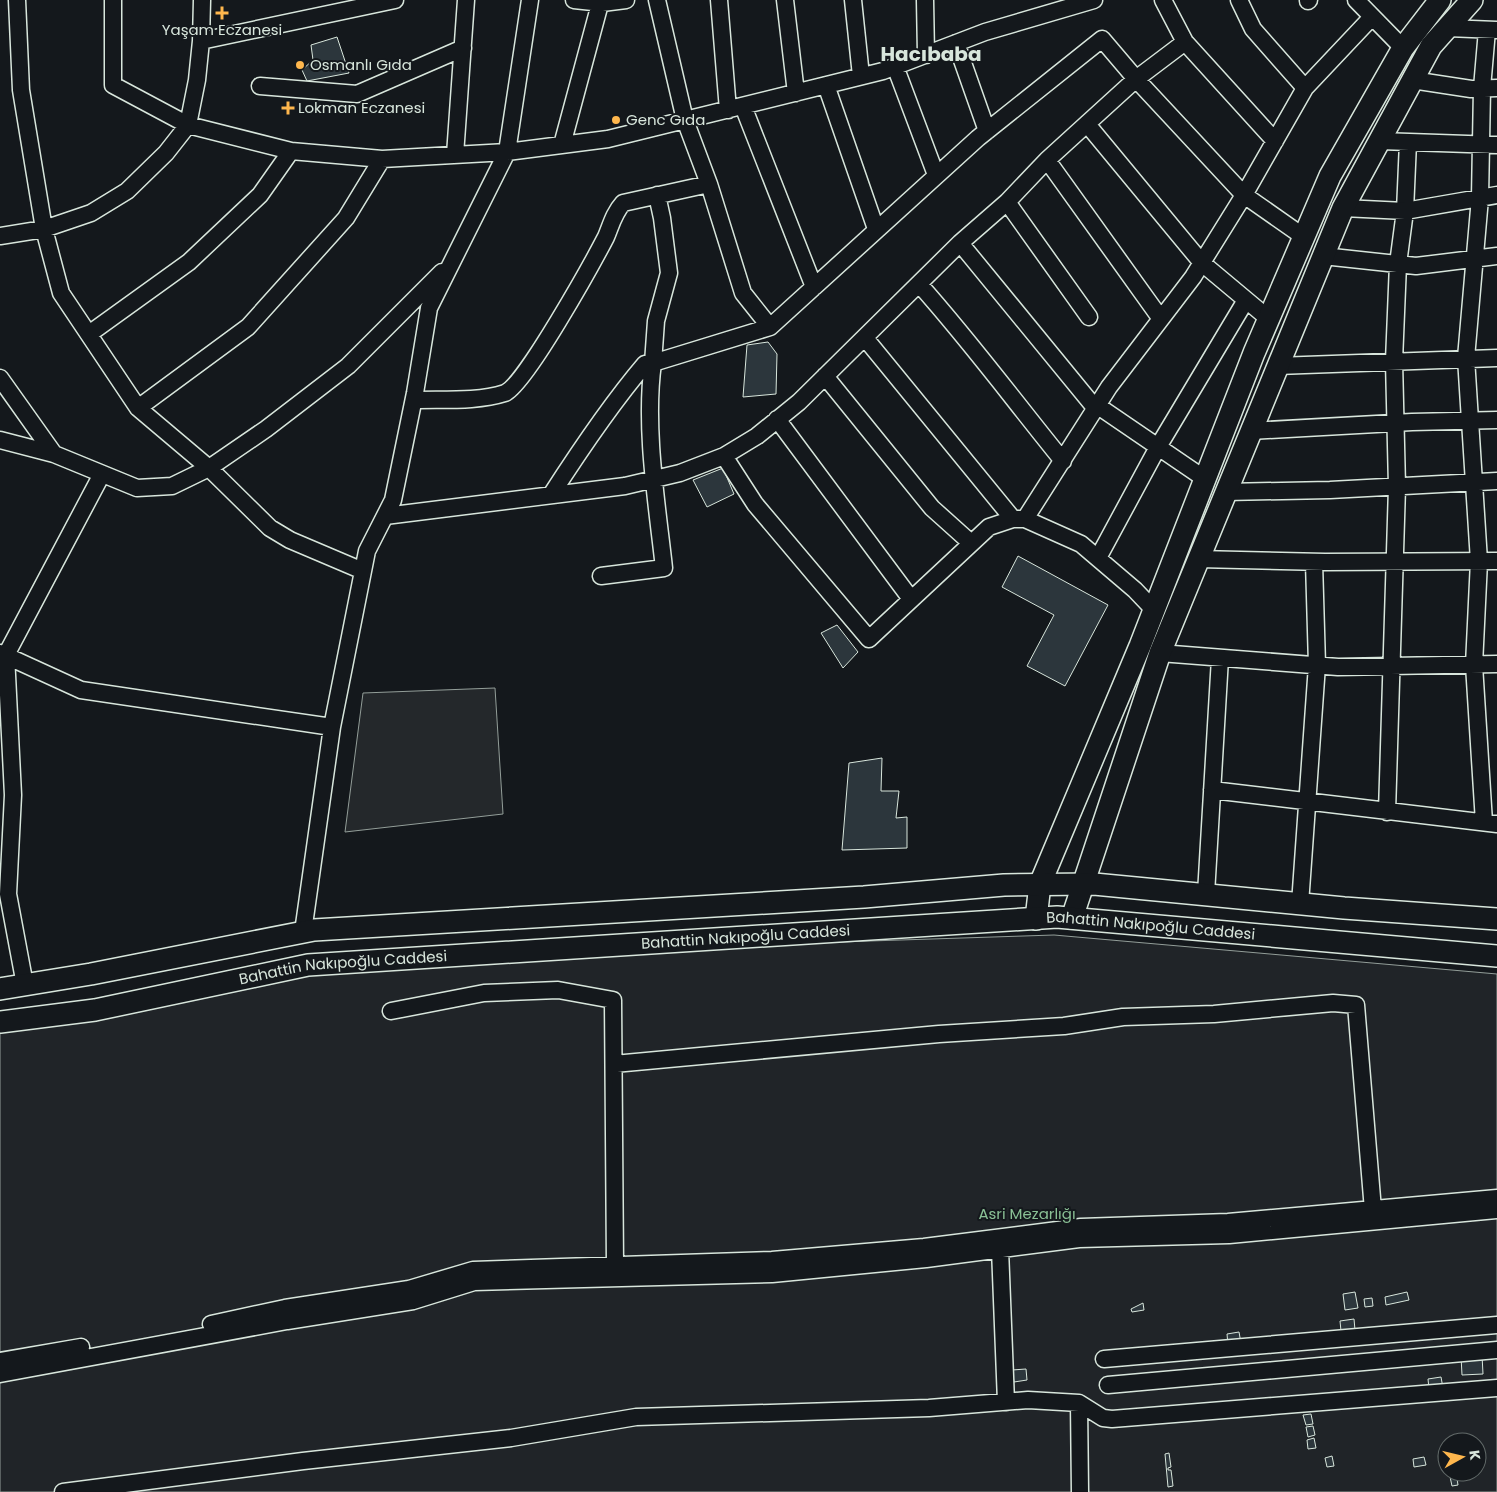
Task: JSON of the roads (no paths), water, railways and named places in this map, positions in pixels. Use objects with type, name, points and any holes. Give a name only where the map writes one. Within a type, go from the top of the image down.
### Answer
[{"type":"main road","points":[[1036,919],[1040,884],[1154,610],[1269,318],[1330,176],[1403,48],[1440,0]]},
{"type":"main road","points":[[1072,918],[1160,653],[1343,208],[1431,46],[1472,0]]},
{"type":"main road","points":[[0,989],[303,932],[1040,884],[1084,884],[1300,904],[1497,919]]},
{"type":"main road","name":"Bahattin Nakıpoğlu Caddesi","points":[[0,1022],[95,1010],[308,965],[1036,919],[1072,918],[1497,956]]},
{"type":"street","points":[[17,0],[21,90],[44,229],[61,293],[138,408],[209,468],[270,528],[290,540],[363,571]]},
{"type":"street","points":[[113,0],[113,85],[188,124],[291,151],[382,159],[508,152],[608,139],[861,76],[895,66],[1071,3],[1094,0]]},
{"type":"street","points":[[0,236],[44,229],[91,213],[127,191],[166,153],[188,124],[197,80],[201,41],[202,0]]},
{"type":"street","points":[[201,41],[395,0]]},
{"type":"street","points":[[455,155],[466,0]]},
{"type":"street","points":[[303,932],[332,727],[367,551],[393,500],[414,400],[429,308],[508,152],[530,0]]},
{"type":"street","points":[[574,0],[601,2],[626,0]]},
{"type":"street","points":[[657,0],[686,120],[710,184],[743,293],[770,328]]},
{"type":"street","points":[[719,0],[735,108],[814,287]]},
{"type":"street","points":[[785,0],[796,93]]},
{"type":"street","points":[[853,0],[861,76]]},
{"type":"street","points":[[924,0],[926,55]]},
{"type":"street","points":[[1163,0],[1185,42],[1275,141]]},
{"type":"street","points":[[1239,0],[1253,29],[1304,88]]},
{"type":"street","points":[[1356,0],[1403,48]]},
{"type":"street","points":[[562,145],[601,2]]},
{"type":"street","points":[[724,456],[755,504],[869,639],[989,527],[1019,519],[1064,461],[1097,407],[1202,263],[1244,196],[1304,88],[1372,16]]},
{"type":"street","points":[[1212,790],[1490,823],[1489,776],[1474,665],[1479,561],[1466,358],[1480,198],[1489,144],[1492,30],[1447,28]]},
{"type":"street","points":[[551,495],[583,444],[624,388],[645,364],[654,363],[770,328],[876,228],[936,175],[987,131],[1102,39],[1136,79],[1244,196],[1304,237]]},
{"type":"street","points":[[385,516],[626,486],[680,473],[724,456],[757,436],[826,376],[960,243],[1007,202],[1047,160],[1136,79],[1185,42]]},
{"type":"street","points":[[956,43],[987,131]]},
{"type":"street","points":[[260,86],[358,94],[463,48]]},
{"type":"street","points":[[895,66],[936,175]]},
{"type":"street","points":[[1412,80],[1490,88]]},
{"type":"street","points":[[826,85],[876,228]]},
{"type":"street","points":[[1086,124],[1202,263],[1269,318]]},
{"type":"street","points":[[1380,141],[1489,144]]},
{"type":"street","points":[[1387,812],[1396,562],[1397,487],[1394,361],[1398,264],[1405,211],[1408,142]]},
{"type":"street","points":[[89,334],[189,262],[260,195],[291,151]]},
{"type":"street","points":[[138,408],[248,327],[346,218],[382,159]]},
{"type":"street","points":[[1047,160],[1161,319]]},
{"type":"street","points":[[414,400],[488,396],[507,392],[520,381],[547,339],[623,203],[710,184]]},
{"type":"street","points":[[601,576],[664,568],[649,390],[654,363],[656,321],[669,273],[657,195]]},
{"type":"street","points":[[1343,208],[1405,211],[1497,195]]},
{"type":"street","points":[[1007,202],[1089,317]]},
{"type":"street","points":[[960,243],[1097,407],[1205,479]]},
{"type":"street","points":[[1323,256],[1416,266],[1497,256]]},
{"type":"street","points":[[0,440],[54,454],[137,488],[172,486],[209,468],[266,429],[348,366],[452,261]]},
{"type":"street","points":[[919,284],[963,332],[986,365],[1064,461]]},
{"type":"street","points":[[1098,558],[1158,448],[1246,300]]},
{"type":"street","points":[[865,338],[1019,519],[1081,544],[1135,590],[1154,610]]},
{"type":"street","points":[[1277,366],[1497,358]]},
{"type":"street","points":[[826,376],[932,508],[972,543]]},
{"type":"street","points":[[0,378],[54,454]]},
{"type":"street","points":[[777,419],[911,600]]},
{"type":"street","points":[[1250,431],[1395,422],[1470,419],[1497,420]]},
{"type":"street","points":[[25,985],[8,894],[13,795],[3,654],[102,474]]},
{"type":"street","points":[[1226,492],[1397,487],[1497,481]]},
{"type":"street","points":[[1198,559],[1314,562],[1497,561]]},
{"type":"street","points":[[1300,904],[1317,665],[1314,562]]},
{"type":"street","points":[[1160,653],[1317,665],[1497,664]]},
{"type":"street","points":[[3,654],[81,690],[332,727]]},
{"type":"street","points":[[1206,894],[1220,658]]},
{"type":"street","points":[[391,1011],[484,993],[558,990],[612,1000],[615,1266]]},
{"type":"street","points":[[614,1064],[938,1034],[1064,1026],[1123,1017],[1214,1014],[1334,1003],[1356,1005],[1373,1210]]},
{"type":"street","points":[[0,1361],[159,1334],[285,1308],[409,1289],[473,1270],[772,1260],[924,1246],[1081,1227],[1228,1222],[1497,1198]]},
{"type":"street","points":[[0,1374],[287,1321],[414,1301],[474,1282],[772,1274],[926,1259],[1079,1239],[1229,1235],[1497,1210]]},
{"type":"street","points":[[1000,1249],[1006,1402]]},
{"type":"street","points":[[1104,1359],[1497,1325]]},
{"type":"street","points":[[1108,1385],[1497,1350]]},
{"type":"street","points":[[63,1492],[303,1461],[511,1438],[636,1416],[919,1408],[1028,1400],[1079,1403],[1103,1418],[1112,1419],[1497,1388]]},
{"type":"street","points":[[1079,1403],[1080,1492]]},
{"type":"place","name":"Yaşam Eczanesi","points":[[222,13]]},
{"type":"place","name":"Osmanlı Gıda","points":[[300,65]]},
{"type":"place","name":"Lokman Eczanesi","points":[[288,108]]},
{"type":"place","name":"Genc Gıda","points":[[616,120]]},
{"type":"district","name":"Hacıbaba","points":[[931,54]]},
{"type":"park label","name":"Asri Mezarlığı","points":[[1027,1214]]}]
